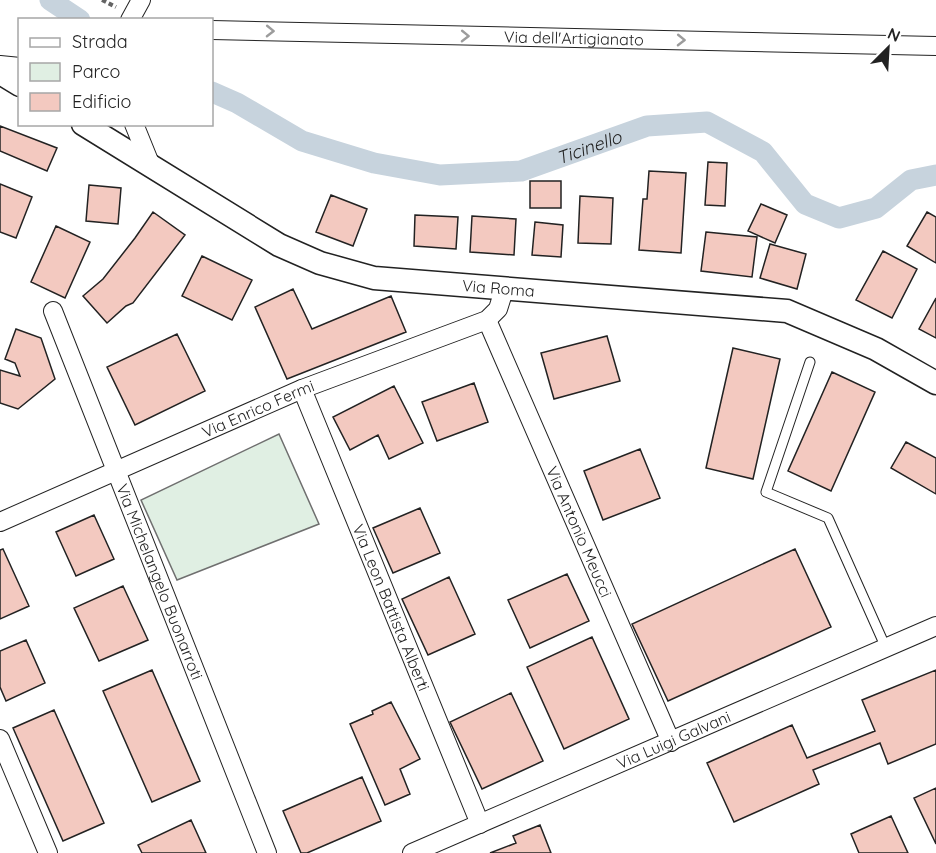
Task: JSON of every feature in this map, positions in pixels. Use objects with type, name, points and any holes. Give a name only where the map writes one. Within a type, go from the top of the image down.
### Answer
[{"type":"street","points":[[137,18],[141,0]]},
{"type":"street","name":"Via dell'Artigianato","points":[[213,30],[936,46]]},
{"type":"street","points":[[0,65],[18,67]]},
{"type":"street","points":[[0,73],[18,84]]},
{"type":"street","name":"Via Roma","points":[[86,126],[279,245],[320,263],[374,278],[787,311],[876,349],[936,382]]},
{"type":"street","points":[[135,126],[151,166]]},
{"type":"street","points":[[487,320],[498,309],[504,290]]},
{"type":"street","name":"Via Michelangelo Buonarroti","points":[[53,311],[267,853]]},
{"type":"street","name":"Via Enrico Fermi","points":[[0,522],[302,389],[487,320]]},
{"type":"street","name":"Via Antonio Meucci","points":[[487,320],[671,742]]},
{"type":"street","name":"Via Leon Battista Alberti","points":[[302,389],[480,824]]},
{"type":"street","name":"Via Luigi Galvani","points":[[412,853],[936,626]]},
{"type":"street","points":[[0,739],[48,853]]},
{"type":"lane","points":[[810,362],[766,492],[828,518],[886,648]]},
{"type":"green space","points":[[279,434],[319,524],[177,580],[141,500]]},
{"type":"building","points":[[0,126],[57,148],[47,171],[0,151]]},
{"type":"building","points":[[708,162],[727,163],[725,206],[705,205]]},
{"type":"building","points":[[649,171],[686,173],[681,253],[639,250],[643,199],[647,199]]},
{"type":"building","points":[[530,181],[561,181],[561,208],[530,208]]},
{"type":"building","points":[[0,184],[32,197],[16,238],[0,232]]},
{"type":"building","points":[[89,185],[121,188],[118,224],[86,221]]},
{"type":"building","points":[[331,195],[367,209],[353,246],[316,232]]},
{"type":"building","points":[[580,196],[613,198],[611,244],[578,243]]},
{"type":"building","points":[[761,204],[787,215],[775,243],[748,231]]},
{"type":"building","points":[[153,212],[185,235],[133,303],[126,306],[107,323],[83,296],[103,279]]},
{"type":"building","points":[[927,212],[936,217],[936,263],[907,246]]},
{"type":"building","points":[[415,215],[458,217],[456,249],[414,246]]},
{"type":"building","points":[[472,216],[516,219],[514,255],[470,252]]},
{"type":"building","points":[[535,222],[563,225],[561,257],[532,255]]},
{"type":"building","points":[[56,226],[90,242],[65,298],[31,282]]},
{"type":"building","points":[[706,232],[757,237],[752,277],[701,271]]},
{"type":"building","points":[[770,244],[806,254],[797,289],[760,278]]},
{"type":"building","points":[[883,251],[917,269],[892,318],[856,300]]},
{"type":"building","points":[[202,256],[252,280],[232,320],[182,296]]},
{"type":"building","points":[[293,289],[312,329],[391,296],[406,332],[287,379],[255,307]]},
{"type":"building","points":[[936,298],[936,338],[919,329]]},
{"type":"building","points":[[16,329],[41,338],[55,379],[18,409],[0,403],[0,370],[20,376],[15,363],[5,359]]},
{"type":"building","points":[[177,334],[205,391],[135,425],[107,367]]},
{"type":"building","points":[[607,336],[620,381],[554,399],[541,353]]},
{"type":"building","points":[[733,348],[780,359],[753,479],[706,468]]},
{"type":"building","points":[[832,372],[875,392],[831,491],[788,471]]},
{"type":"building","points":[[474,383],[488,422],[437,441],[422,402]]},
{"type":"building","points":[[394,386],[423,443],[389,459],[378,435],[350,450],[333,417]]},
{"type":"building","points":[[906,442],[936,458],[936,494],[891,468]]},
{"type":"building","points":[[640,449],[660,498],[603,520],[584,471]]},
{"type":"building","points":[[420,508],[440,553],[393,573],[373,528]]},
{"type":"building","points":[[94,515],[114,559],[76,576],[56,532]]},
{"type":"building","points":[[3,549],[29,606],[0,619],[0,550]]},
{"type":"building","points":[[795,549],[831,627],[668,701],[632,624]]},
{"type":"building","points":[[567,574],[589,621],[530,648],[508,600]]},
{"type":"building","points":[[449,577],[475,634],[428,655],[402,599]]},
{"type":"building","points":[[123,586],[148,640],[99,661],[74,608]]},
{"type":"building","points":[[592,637],[629,719],[564,749],[527,667]]},
{"type":"building","points":[[26,640],[45,683],[6,701],[0,687],[0,651]]},
{"type":"building","points":[[152,670],[200,781],[152,802],[103,691]]},
{"type":"building","points":[[936,670],[936,744],[888,764],[880,743],[813,770],[819,784],[734,822],[707,763],[792,725],[807,758],[875,731],[862,700]]},
{"type":"building","points":[[511,693],[543,761],[482,789],[450,722]]},
{"type":"building","points":[[391,702],[420,759],[400,769],[410,794],[385,805],[350,724],[373,714],[372,711]]},
{"type":"building","points":[[54,710],[104,823],[63,841],[13,728]]},
{"type":"building","points":[[362,777],[381,821],[307,853],[301,853],[283,811]]},
{"type":"building","points":[[936,788],[936,844],[914,798]]},
{"type":"building","points":[[891,816],[908,853],[859,853],[851,834]]},
{"type":"building","points":[[191,820],[206,853],[142,853],[138,845]]},
{"type":"building","points":[[540,825],[551,853],[490,853],[516,843],[513,836]]},
{"type":"waterway","name":"Ticinello","points":[[50,0],[77,18]]},
{"type":"waterway","name":"Ticinello","points":[[213,92],[237,103],[302,141],[374,163],[440,175],[521,171],[647,126],[707,122],[763,152],[805,204],[839,218],[876,208],[911,180],[936,175]]}]
